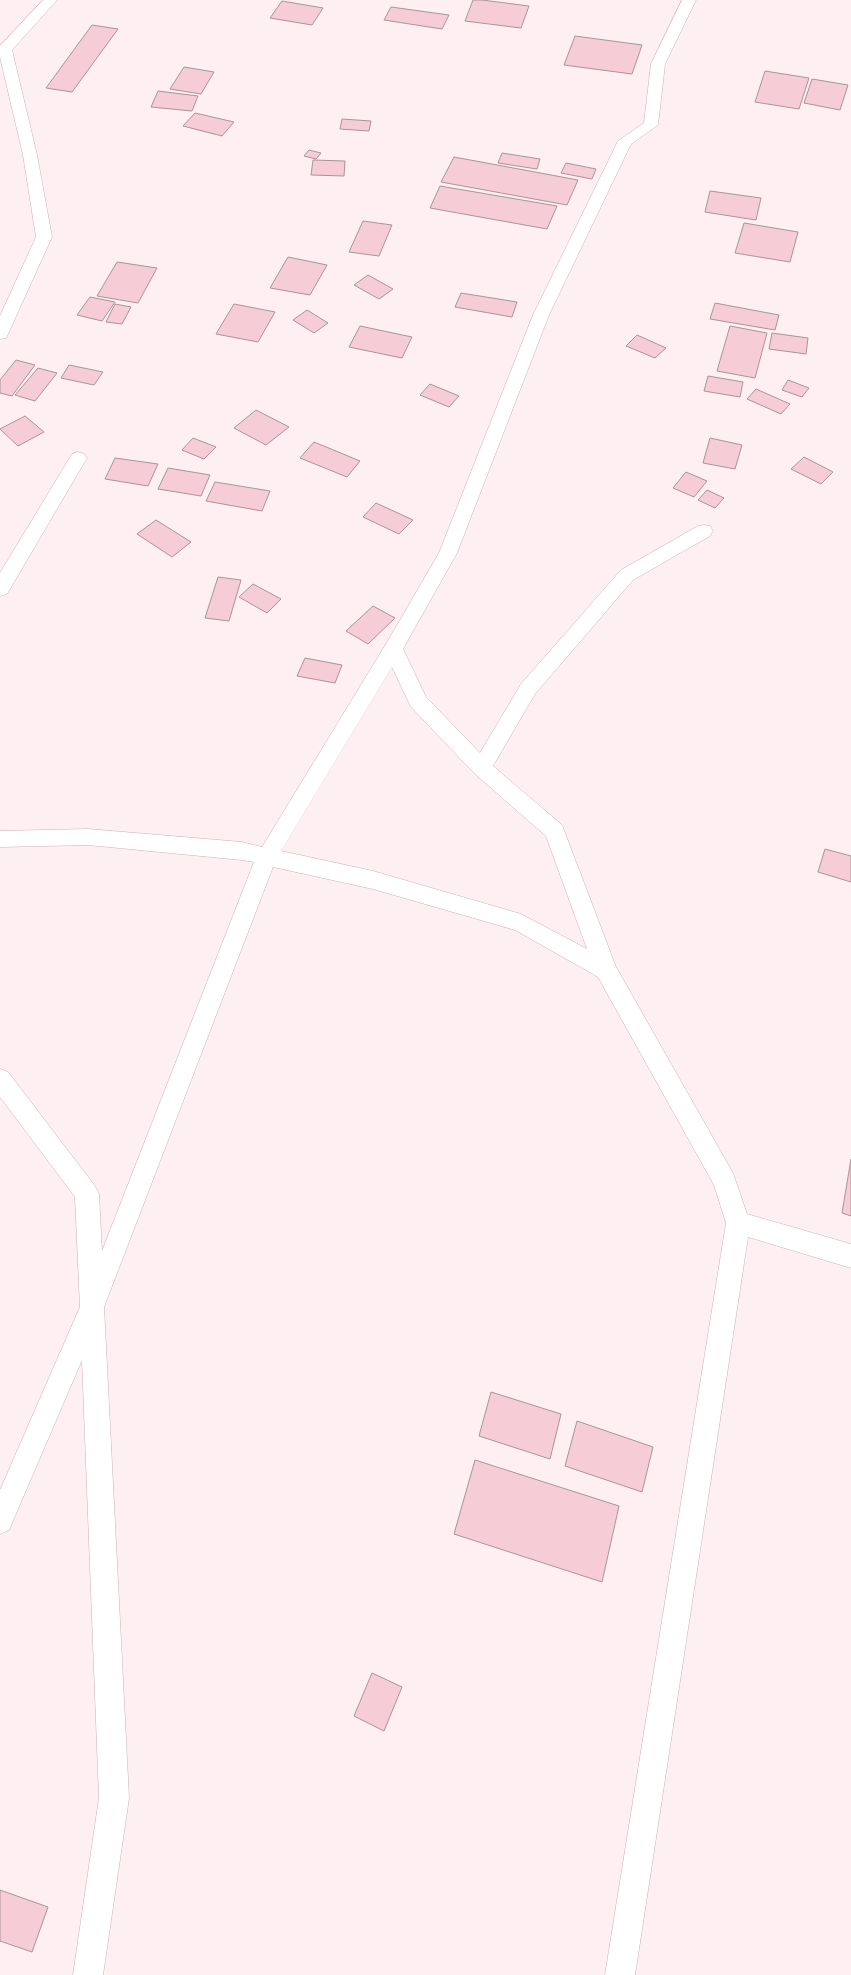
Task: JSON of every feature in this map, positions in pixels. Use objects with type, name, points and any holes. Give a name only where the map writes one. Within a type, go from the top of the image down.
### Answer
[{"type":"street","points":[[0,334],[44,237],[30,155],[5,49],[50,0]]},
{"type":"street","points":[[0,1521],[92,1307],[266,856],[393,649],[448,553],[541,315],[625,141],[651,126],[658,64],[689,0]]},
{"type":"street","points":[[0,590],[78,458]]},
{"type":"street","points":[[482,768],[528,689],[627,575],[704,531]]},
{"type":"street","points":[[393,649],[418,702],[482,768],[555,831],[606,970],[725,1181],[738,1223],[620,1975]]},
{"type":"street","points":[[0,839],[88,837],[242,851],[266,856],[373,880],[521,923],[606,970]]},
{"type":"street","points":[[0,1079],[87,1194],[114,1798],[88,1975]]},
{"type":"street","points":[[738,1223],[851,1256]]},
{"type":"building","points":[[473,0],[529,6],[521,28],[465,21]]},
{"type":"building","points":[[282,1],[323,8],[312,25],[270,18]]},
{"type":"building","points":[[391,7],[449,15],[442,29],[384,20]]},
{"type":"building","points":[[92,25],[118,29],[72,92],[46,88]]},
{"type":"building","points":[[575,36],[642,45],[632,74],[564,65]]},
{"type":"building","points":[[184,67],[214,72],[201,94],[170,89]]},
{"type":"building","points":[[765,71],[809,78],[799,109],[755,102]]},
{"type":"building","points":[[812,79],[848,85],[840,110],[804,103]]},
{"type":"building","points":[[158,91],[198,96],[192,111],[151,107]]},
{"type":"building","points":[[195,113],[234,122],[222,136],[183,126]]},
{"type":"building","points":[[342,119],[371,121],[369,131],[340,129]]},
{"type":"building","points":[[309,150],[321,153],[316,159],[304,156]]},
{"type":"building","points":[[502,153],[540,159],[537,169],[498,163]]},
{"type":"building","points":[[454,157],[578,180],[567,205],[441,182]]},
{"type":"building","points":[[313,160],[345,161],[344,176],[311,175]]},
{"type":"building","points":[[566,163],[596,169],[592,179],[561,173]]},
{"type":"building","points":[[440,186],[557,206],[547,229],[430,208]]},
{"type":"building","points":[[710,191],[761,198],[756,220],[705,212]]},
{"type":"building","points":[[363,221],[392,225],[379,256],[349,252]]},
{"type":"building","points":[[744,223],[798,232],[790,262],[735,253]]},
{"type":"building","points":[[288,257],[327,265],[310,295],[270,288]]},
{"type":"building","points":[[117,262],[157,268],[138,303],[97,296]]},
{"type":"building","points":[[368,275],[393,289],[379,299],[354,285]]},
{"type":"building","points":[[461,293],[517,302],[512,317],[455,307]]},
{"type":"building","points":[[90,297],[115,302],[102,321],[77,315]]},
{"type":"building","points":[[715,303],[779,315],[775,330],[710,319]]},
{"type":"building","points":[[115,304],[131,307],[122,324],[106,322]]},
{"type":"building","points":[[234,304],[275,312],[258,342],[216,334]]},
{"type":"building","points":[[307,310],[328,323],[314,333],[293,320]]},
{"type":"building","points":[[360,326],[412,337],[402,358],[349,347]]},
{"type":"building","points":[[730,326],[767,333],[755,378],[717,371]]},
{"type":"building","points":[[772,333],[808,338],[806,354],[769,349]]},
{"type":"building","points":[[637,335],[666,348],[655,358],[626,346]]},
{"type":"building","points":[[16,360],[35,365],[12,396],[0,393],[0,380]]},
{"type":"building","points":[[69,365],[103,372],[94,385],[61,378]]},
{"type":"building","points":[[38,368],[57,373],[35,401],[15,395]]},
{"type":"building","points":[[708,376],[743,382],[740,397],[704,391]]},
{"type":"building","points":[[788,380],[809,388],[802,397],[782,390]]},
{"type":"building","points":[[430,384],[459,396],[449,407],[420,395]]},
{"type":"building","points":[[756,389],[790,404],[781,414],[747,399]]},
{"type":"building","points":[[256,410],[289,427],[266,445],[234,428]]},
{"type":"building","points":[[25,416],[44,432],[18,446],[0,429]]},
{"type":"building","points":[[193,438],[216,447],[204,459],[182,450]]},
{"type":"building","points":[[710,438],[742,445],[735,469],[703,463]]},
{"type":"building","points":[[314,442],[360,461],[347,477],[300,458]]},
{"type":"building","points":[[804,457],[833,472],[821,484],[791,469]]},
{"type":"building","points":[[115,458],[158,464],[148,486],[105,479]]},
{"type":"building","points":[[168,468],[210,475],[201,496],[158,489]]},
{"type":"building","points":[[686,472],[707,481],[694,497],[673,488]]},
{"type":"building","points":[[215,482],[270,491],[262,511],[206,501]]},
{"type":"building","points":[[707,490],[724,498],[715,508],[698,500]]},
{"type":"building","points":[[376,503],[413,520],[399,534],[363,517]]},
{"type":"building","points":[[156,520],[191,542],[172,557],[137,534]]},
{"type":"building","points":[[218,577],[241,580],[229,621],[205,618]]},
{"type":"building","points":[[253,584],[281,599],[267,613],[239,597]]},
{"type":"building","points":[[373,606],[395,618],[368,644],[346,631]]},
{"type":"building","points":[[305,658],[342,665],[335,683],[297,676]]},
{"type":"building","points":[[825,849],[851,856],[851,882],[818,872]]},
{"type":"building","points":[[851,1159],[851,1216],[842,1213]]},
{"type":"building","points":[[491,1392],[561,1414],[550,1459],[479,1436]]},
{"type":"building","points":[[577,1421],[653,1447],[642,1492],[565,1466]]},
{"type":"building","points":[[475,1460],[619,1506],[602,1582],[454,1534]]},
{"type":"building","points":[[372,1673],[402,1687],[384,1731],[354,1716]]},
{"type":"building","points":[[0,1890],[48,1907],[32,1952],[0,1941]]}]
